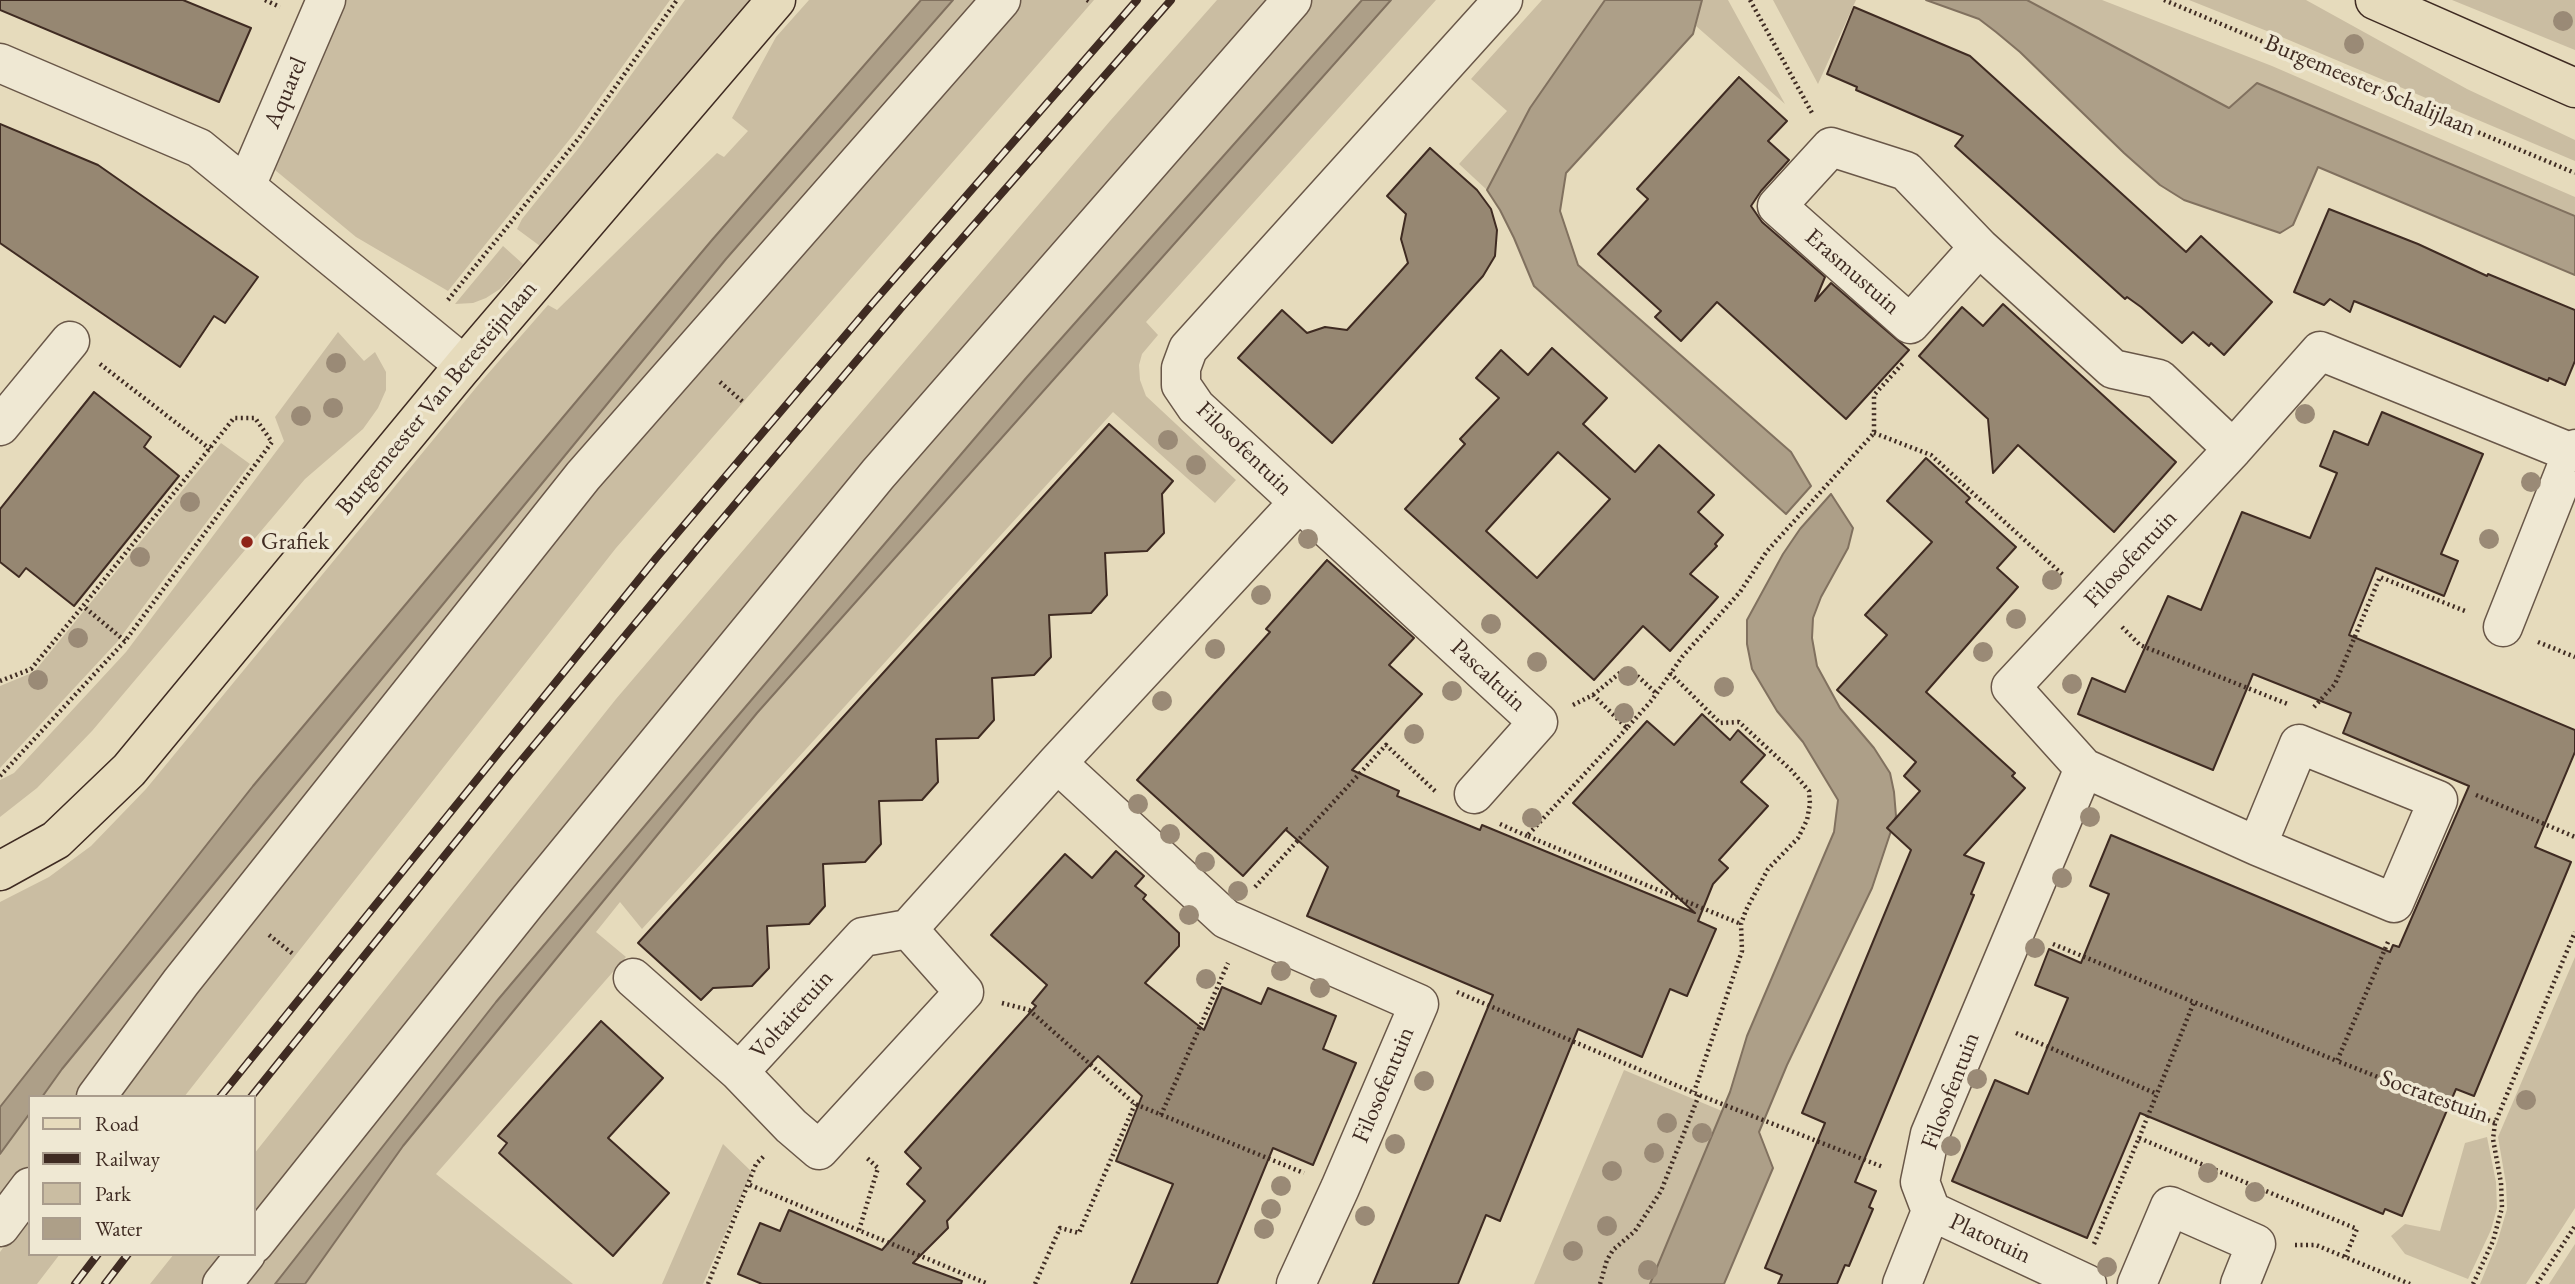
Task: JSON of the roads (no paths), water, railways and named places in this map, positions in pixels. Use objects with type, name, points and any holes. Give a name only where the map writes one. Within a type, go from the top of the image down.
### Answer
[{"type":"main road","name":"Burgemeester Van Beresteijnlaan","points":[[0,871],[56,840],[129,770],[464,365],[775,0]]},
{"type":"main road","points":[[2375,0],[2575,88]]},
{"type":"street","name":"Aquarel","points":[[246,186],[326,0]]},
{"type":"street","points":[[97,1095],[181,982],[583,475],[1001,0]]},
{"type":"street","points":[[256,1241],[527,902],[878,474],[1292,0]]},
{"type":"street","name":"Filosofentuin","points":[[1296,1284],[1419,1004],[1235,923],[1057,763],[1299,502],[1196,407],[1181,385],[1181,368],[1188,349],[1503,0]]},
{"type":"street","points":[[0,63],[199,148],[464,365]]},
{"type":"street","name":"Erasmustuin","points":[[1831,147],[1906,171],[1979,247],[1910,324],[1777,206],[1831,147]]},
{"type":"street","points":[[1979,247],[2113,369],[2159,379],[2233,449]]},
{"type":"street","points":[[0,426],[70,341]]},
{"type":"street","name":"Filosofentuin","points":[[1902,1284],[1926,1197],[1930,1134],[2084,768],[2011,687],[2233,449],[2320,351],[2574,451],[2503,627]]},
{"type":"street","name":"Pascaltuin","points":[[1299,502],[1538,722],[1474,794]]},
{"type":"street","points":[[2084,768],[2257,846],[2394,903],[2438,800],[2305,729],[2257,846]]},
{"type":"street","points":[[908,929],[1057,763]]},
{"type":"street","name":"Voltairetuin","points":[[908,929],[964,992],[819,1150],[791,1126],[739,1072],[863,937],[908,929]]},
{"type":"street","points":[[633,978],[739,1072]]},
{"type":"street","points":[[0,1227],[28,1190]]},
{"type":"street","name":"Platotuin","points":[[1926,1197],[2087,1284]]},
{"type":"street","points":[[2137,1284],[2170,1206],[2256,1244],[2240,1284]]},
{"type":"street","points":[[222,1284],[244,1256]]},
{"type":"water","points":[[921,0],[953,0],[726,259],[43,1095],[28,1095],[28,1116],[0,1154],[0,1107],[253,786],[712,240]]},
{"type":"water","points":[[1362,0],[1391,0],[757,713],[403,1146],[305,1284],[275,1284],[496,1002],[719,738],[1027,377]]},
{"type":"water","points":[[1605,0],[1702,0],[1693,34],[1566,173],[1560,211],[1578,265],[1791,452],[1811,486],[1786,514],[1534,286],[1514,238],[1487,190],[1530,108]]},
{"type":"water","points":[[1926,0],[2027,0],[2229,108],[2257,83],[2575,216],[2575,275],[2318,167],[2293,225],[2280,233],[2184,200],[2160,185],[2124,153],[1996,32],[1979,19]]},
{"type":"water","points":[[1831,494],[1853,528],[1848,548],[1821,597],[1813,618],[1812,638],[1817,666],[1840,708],[1874,748],[1890,773],[1896,816],[1872,888],[1787,1065],[1759,1132],[1773,1168],[1724,1284],[1650,1284],[1730,1092],[1747,1036],[1834,832],[1838,800],[1803,742],[1777,711],[1752,669],[1747,644],[1747,620],[1783,554],[1800,529]]},
{"type":"railway","points":[[222,1095],[657,557],[872,304],[1137,0]]},
{"type":"railway","points":[[253,1095],[511,773],[703,542],[902,307],[1171,0]]},
{"type":"railway","points":[[75,1284],[96,1256]]},
{"type":"railway","points":[[105,1284],[126,1256]]},
{"type":"place","name":"Grafiek","points":[[247,542]]}]
